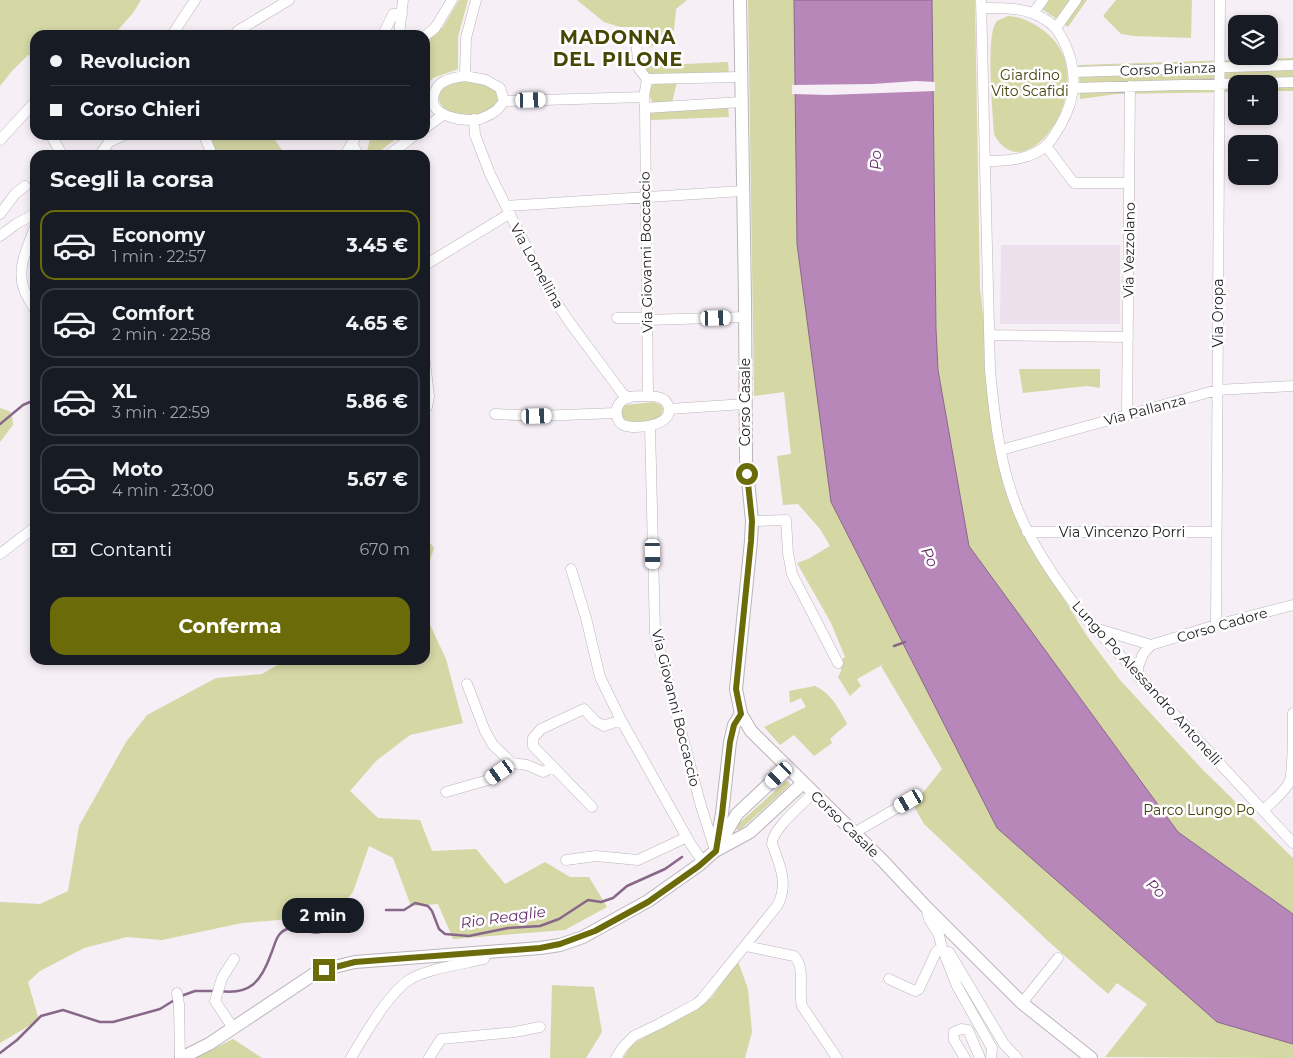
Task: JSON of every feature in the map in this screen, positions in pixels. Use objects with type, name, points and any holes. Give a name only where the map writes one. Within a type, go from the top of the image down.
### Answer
[{"type":"main road","name":"Corso Casale","points":[[740,0],[746,458],[752,521],[736,689],[741,714],[751,731],[883,861],[1022,1003],[1091,1058]]},
{"type":"main road","points":[[716,851],[730,742],[734,725],[741,714]]},
{"type":"main road","points":[[716,851],[737,814],[788,768]]},
{"type":"main road","points":[[181,1058],[209,1044],[314,974],[334,967],[355,962],[540,948],[583,937],[648,902],[716,851],[750,832],[803,783]]},
{"type":"main road","points":[[722,814],[729,814],[742,809]]},
{"type":"street","points":[[175,30],[195,0]]},
{"type":"street","points":[[239,30],[289,0]]},
{"type":"street","points":[[400,30],[403,0]]},
{"type":"street","points":[[430,32],[435,28],[452,0]]},
{"type":"street","points":[[465,76],[466,38],[476,0]]},
{"type":"street","points":[[1033,13],[1043,0]]},
{"type":"street","points":[[1056,28],[1076,0]]},
{"type":"street","name":"Via Oropa","points":[[1216,625],[1220,0]]},
{"type":"street","points":[[981,4],[1033,13],[1046,19],[1056,28],[1068,49],[1074,72],[1072,97],[1064,118],[1046,146],[1028,155],[1009,161],[985,161]]},
{"type":"street","name":"Lungo Po Alessandro Antonelli","points":[[981,4],[993,400],[1001,450],[1010,487],[1028,532],[1050,570],[1080,612],[1293,843]]},
{"type":"street","points":[[385,30],[393,14],[402,14]]},
{"type":"street","points":[[636,41],[639,69],[647,80],[740,77]]},
{"type":"street","name":"Corso Brianza","points":[[1074,72],[1293,65]]},
{"type":"street","points":[[465,76],[486,80],[500,88],[504,101],[496,112],[474,119],[443,115],[433,102],[434,92],[440,84],[450,79],[465,76]]},
{"type":"street","name":"Via Giovanni Boccaccio","points":[[647,80],[644,97],[648,396]]},
{"type":"street","name":"Corso Brianza","points":[[1074,88],[1293,82]]},
{"type":"street","name":"Via Vezzolano","points":[[1127,415],[1130,86]]},
{"type":"street","points":[[504,101],[644,97]]},
{"type":"street","points":[[645,108],[741,102]]},
{"type":"street","points":[[0,140],[30,107]]},
{"type":"street","points":[[430,124],[443,115]]},
{"type":"street","name":"Via Lomellina","points":[[474,119],[475,135],[490,174],[546,287],[622,393],[630,398]]},
{"type":"street","points":[[104,150],[110,142],[114,140]]},
{"type":"street","points":[[396,150],[408,140]]},
{"type":"street","points":[[1046,146],[1074,183],[1130,183]]},
{"type":"street","points":[[0,214],[15,194],[25,186]]},
{"type":"street","points":[[430,262],[508,210],[645,196],[743,191]]},
{"type":"street","points":[[0,236],[30,217]]},
{"type":"street","points":[[30,242],[21,274],[23,288],[30,301]]},
{"type":"street","points":[[617,318],[642,318],[647,320],[745,317]]},
{"type":"street","points":[[990,335],[1128,337]]},
{"type":"street","name":"Via Pallanza","points":[[1001,450],[1217,390],[1293,386]]},
{"type":"street","points":[[648,396],[660,397],[667,402],[669,409],[667,416],[661,423],[650,426],[623,425],[618,420],[616,413],[618,405],[624,399],[648,396]]},
{"type":"street","points":[[669,409],[745,404]]},
{"type":"street","points":[[495,414],[537,416],[616,413]]},
{"type":"street","name":"Via Giovanni Boccaccio","points":[[650,426],[655,633],[702,809],[716,851]]},
{"type":"street","points":[[752,521],[786,520],[788,552],[792,574],[838,663]]},
{"type":"street","points":[[0,554],[30,531]]},
{"type":"street","name":"Via Vincenzo Porri","points":[[1028,532],[1216,532]]},
{"type":"street","points":[[572,569],[600,677],[621,720],[703,862]]},
{"type":"street","name":"Corso Cadore","points":[[1142,654],[1151,645],[1216,625],[1293,605]]},
{"type":"street","points":[[1094,628],[1151,645]]},
{"type":"street","points":[[1136,641],[1122,648],[1119,654],[1135,656],[1142,654]]},
{"type":"street","points":[[1138,677],[1138,667],[1142,654]]},
{"type":"street","points":[[467,684],[485,731],[493,746],[512,763],[527,764],[543,772],[553,767]]},
{"type":"street","points":[[592,807],[533,746],[534,738],[541,729],[584,709],[595,721],[604,726],[621,720]]},
{"type":"street","points":[[1264,810],[1291,780],[1293,768],[1293,713]]},
{"type":"street","points":[[446,792],[488,780],[512,763]]},
{"type":"street","points":[[616,1058],[623,1047],[634,1036],[696,1004],[746,946],[777,906],[783,892],[782,872],[772,844],[774,834],[813,793]]},
{"type":"street","points":[[854,833],[909,801]]},
{"type":"street","points":[[702,809],[722,814]]},
{"type":"street","points":[[566,860],[596,856],[638,860],[687,837]]},
{"type":"street","points":[[926,907],[929,919],[942,946],[957,986],[992,1048],[991,1058]]},
{"type":"street","points":[[746,946],[794,956],[798,959],[802,1006],[837,1058]]},
{"type":"street","points":[[889,979],[915,991],[918,989],[936,952],[942,946]]},
{"type":"street","points":[[942,946],[946,948],[1004,1044],[1017,1058]]},
{"type":"street","points":[[351,1058],[367,1030],[392,997],[408,980],[484,958],[487,951]]},
{"type":"street","points":[[1022,1003],[1058,958]]},
{"type":"street","points":[[233,1028],[215,1001],[222,978],[234,959]]},
{"type":"street","points":[[177,993],[180,1004],[181,1058]]},
{"type":"street","points":[[429,1058],[441,1040],[515,1032],[540,1027]]},
{"type":"street","points":[[965,1058],[954,1040],[954,1032],[961,1028],[968,1030],[980,1058]]},
{"type":"shaded area","points":[[1001,245],[1120,245],[1120,324],[1000,324]]},
{"type":"green space","points":[[0,0],[141,0],[133,13],[118,30],[30,30],[30,55],[28,55],[12,71],[0,86]]},
{"type":"green space","points":[[459,0],[468,0],[458,37],[458,69],[433,78],[430,81],[430,38],[443,27]]},
{"type":"green space","points":[[577,0],[687,0],[676,9],[674,30],[650,48],[649,27],[620,27],[604,22]]},
{"type":"green space","points":[[748,0],[794,0],[797,244],[831,502],[997,827],[1217,1022],[1293,1044],[1293,1058],[1105,1057],[1147,1004],[1117,983],[1108,994],[1049,942],[924,824],[912,803],[918,799],[942,769],[881,666],[887,662],[857,679],[861,686],[850,696],[838,677],[841,671],[841,660],[845,657],[831,623],[797,563],[830,546],[820,529],[798,504],[783,505],[777,456],[791,454],[784,392],[754,396]]},
{"type":"green space","name":"Parco Lungo Po","points":[[932,0],[975,0],[980,288],[993,400],[1027,540],[1087,636],[1120,680],[1201,768],[1293,858],[1293,914],[1178,832],[969,546],[938,370]]},
{"type":"green space","points":[[1040,0],[1087,0],[1068,27],[1036,5]]},
{"type":"green space","points":[[1116,0],[1192,0],[1191,38],[1121,34],[1103,16]]},
{"type":"green space","name":"Giardino Vito Scafidi","points":[[1008,16],[1030,22],[1049,35],[1063,56],[1068,80],[1064,104],[1053,126],[1039,143],[1023,151],[1007,149],[994,134],[991,41],[993,29],[997,21]]},
{"type":"green space","points":[[1278,58],[1293,58],[1293,91],[1278,91],[1278,75],[1228,75],[1228,92],[1117,94],[1080,99],[1079,65],[1228,60],[1228,65],[1278,65]]},
{"type":"green space","points":[[728,62],[729,75],[650,77],[642,66]]},
{"type":"green space","points":[[462,81],[476,81],[495,88],[500,101],[497,108],[466,116],[448,112],[440,103],[439,95],[443,89]]},
{"type":"green space","points":[[677,82],[672,103],[654,105],[650,94],[654,83]]},
{"type":"green space","points":[[728,107],[729,117],[650,120],[650,111]]},
{"type":"green space","points":[[209,140],[275,140],[282,150],[212,150]]},
{"type":"green space","points":[[370,140],[394,140],[381,150],[367,150]]},
{"type":"green space","points":[[1019,369],[1100,369],[1100,388],[1087,386],[1023,393]]},
{"type":"green space","points":[[654,402],[661,405],[663,409],[661,416],[657,418],[635,422],[621,416],[622,407],[626,405]]},
{"type":"green space","points":[[0,408],[9,411],[12,415],[13,425],[0,442]]},
{"type":"green space","points":[[430,543],[434,548],[430,561]]},
{"type":"green space","points":[[430,625],[446,659],[463,723],[410,735],[376,761],[350,791],[378,818],[420,820],[432,851],[476,849],[505,884],[545,862],[570,877],[589,877],[607,907],[565,930],[453,939],[438,904],[411,906],[393,858],[369,846],[353,892],[333,916],[242,923],[162,940],[127,937],[84,948],[40,971],[28,982],[39,1020],[0,1043],[0,902],[40,904],[68,891],[79,826],[126,742],[147,715],[216,678],[262,674],[277,665],[430,665]]},
{"type":"green space","points":[[815,686],[830,697],[847,724],[830,739],[832,743],[814,756],[794,735],[780,745],[764,727],[806,707],[801,698],[790,703],[789,691]]},
{"type":"green space","points":[[786,781],[790,785],[740,830],[737,830],[736,826]]},
{"type":"green space","points":[[737,963],[748,989],[752,1032],[745,1058],[623,1058],[632,1044],[693,1011],[711,998]]},
{"type":"green space","points":[[552,985],[594,987],[602,1032],[586,1058],[550,1058]]},
{"type":"green space","points":[[233,1039],[262,1058],[195,1058]]},
{"type":"water","name":"Po","points":[[794,0],[932,0],[938,370],[969,546],[1178,832],[1293,914],[1293,1044],[1217,1022],[997,828],[831,502],[797,244]]},
{"type":"pier","points":[[916,81],[935,82],[935,91],[828,95],[792,94],[792,85],[872,84]]},
{"type":"waterway","points":[[0,424],[23,405],[30,402]]},
{"type":"waterway","name":"Rio Reaglie","points":[[894,646],[905,642]]},
{"type":"waterway","name":"Rio Reaglie","points":[[386,910],[404,910],[415,903],[428,906],[439,929],[445,934],[469,936],[508,928],[540,926],[559,919],[588,900],[601,902],[613,898],[627,886],[665,869],[682,857]]},
{"type":"waterway","name":"Rio Reaglie","points":[[220,991],[239,991],[253,984],[263,972],[276,940],[283,931],[292,928],[315,933],[321,932],[330,924]]},
{"type":"waterway","name":"Rio Reaglie","points":[[181,996],[195,991],[214,991]]},
{"type":"waterway","name":"Rio Reaglie","points":[[0,1053],[17,1040],[41,1016],[63,1010],[100,1022],[113,1022],[160,1009],[176,999]]},
{"type":"district","name":"MADONNA DEL PILONE","points":[[618,48]]},
{"type":"route","points":[[324,970],[355,962],[540,948],[571,941],[595,931],[648,902],[699,866],[716,851],[730,742],[734,725],[741,714],[736,698],[736,689],[752,521],[747,474]]}]
